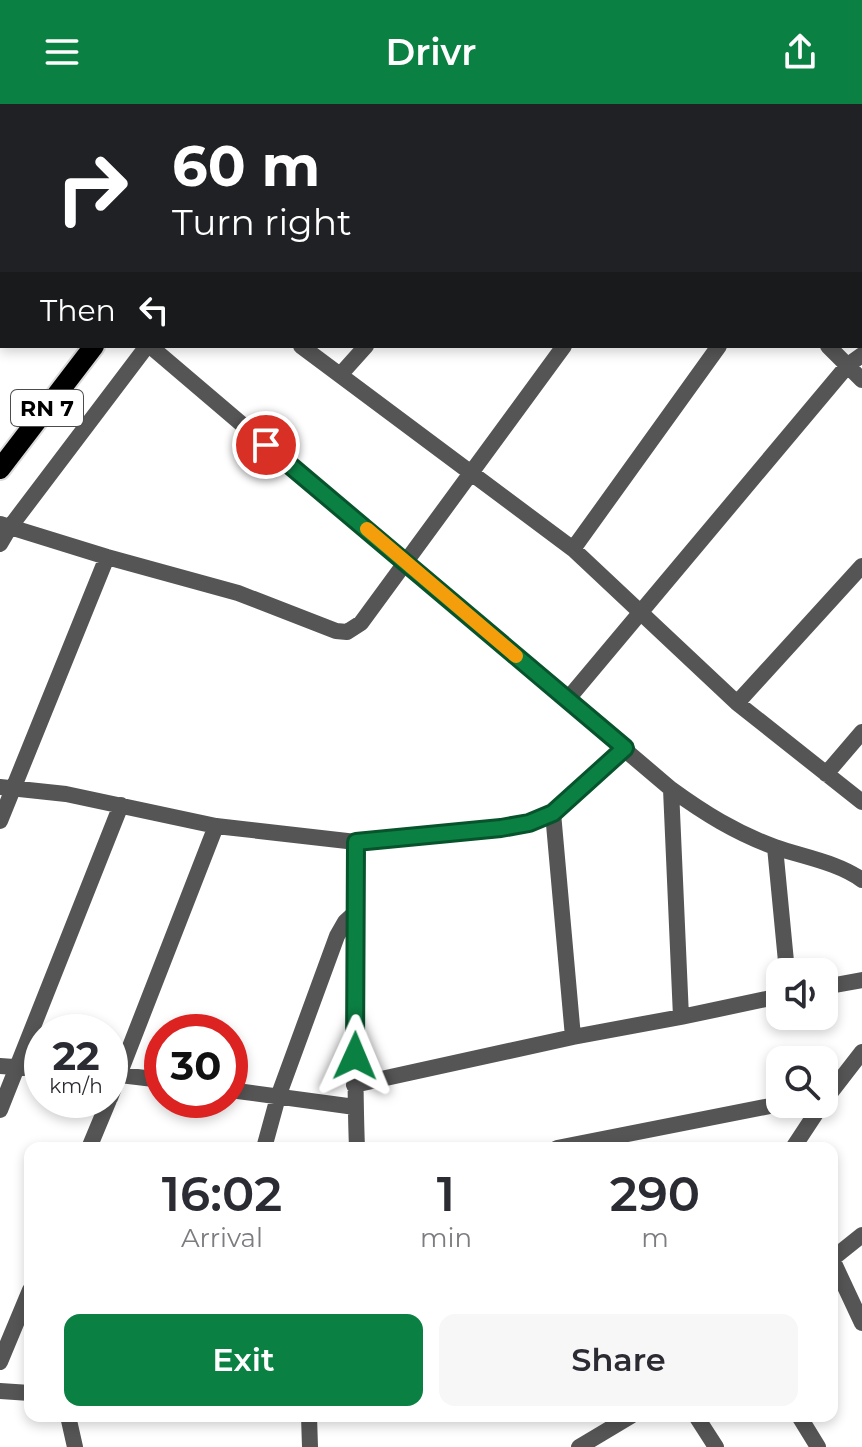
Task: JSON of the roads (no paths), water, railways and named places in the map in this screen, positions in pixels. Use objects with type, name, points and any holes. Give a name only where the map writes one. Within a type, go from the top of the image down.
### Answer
[{"type":"main road","name":"RN 7","points":[[0,469],[92,348]]},
{"type":"street","points":[[0,544],[5,526],[146,348]]},
{"type":"street","points":[[150,348],[671,789],[738,833],[825,863],[862,880]]},
{"type":"street","points":[[304,348],[573,549],[737,703],[862,802]]},
{"type":"street","points":[[340,375],[364,348]]},
{"type":"street","points":[[5,526],[238,593],[336,631],[347,632],[361,623],[563,348]]},
{"type":"street","points":[[573,549],[718,348]]},
{"type":"street","points":[[832,348],[855,360],[862,380]]},
{"type":"street","points":[[567,700],[855,360]]},
{"type":"street","points":[[0,821],[6,788],[107,557]]},
{"type":"street","points":[[737,703],[862,566]]},
{"type":"street","points":[[826,774],[862,732]]},
{"type":"street","points":[[6,788],[66,794],[216,826],[356,842],[529,823],[553,813],[625,748]]},
{"type":"street","points":[[671,789],[681,1017]]},
{"type":"street","points":[[0,1110],[121,805]]},
{"type":"street","points":[[553,813],[573,1037]]},
{"type":"street","points":[[128,1042],[216,826]]},
{"type":"street","points":[[356,842],[354,1085],[357,1142]]},
{"type":"street","points":[[775,847],[786,958]]},
{"type":"street","points":[[266,1142],[278,1097],[337,936],[345,922],[357,911]]},
{"type":"street","points":[[838,984],[862,980]]},
{"type":"street","points":[[354,1085],[766,999]]},
{"type":"street","points":[[838,1082],[862,1052]]},
{"type":"street","points":[[0,1066],[24,1068]]},
{"type":"street","points":[[248,1093],[355,1107]]},
{"type":"street","points":[[587,1142],[766,1107]]},
{"type":"street","points":[[92,1142],[102,1118]]},
{"type":"street","points":[[797,1142],[813,1118]]},
{"type":"street","points":[[838,1254],[862,1235]]},
{"type":"street","points":[[838,1272],[862,1323]]},
{"type":"street","points":[[0,1362],[24,1304]]},
{"type":"street","points":[[0,1391],[24,1393]]},
{"type":"street","points":[[69,1422],[75,1447]]},
{"type":"street","points":[[309,1422],[310,1447]]},
{"type":"street","points":[[596,1422],[599,1435]]},
{"type":"street","points":[[579,1447],[621,1422]]},
{"type":"street","points":[[700,1422],[716,1447]]},
{"type":"street","points":[[803,1422],[818,1447]]}]
